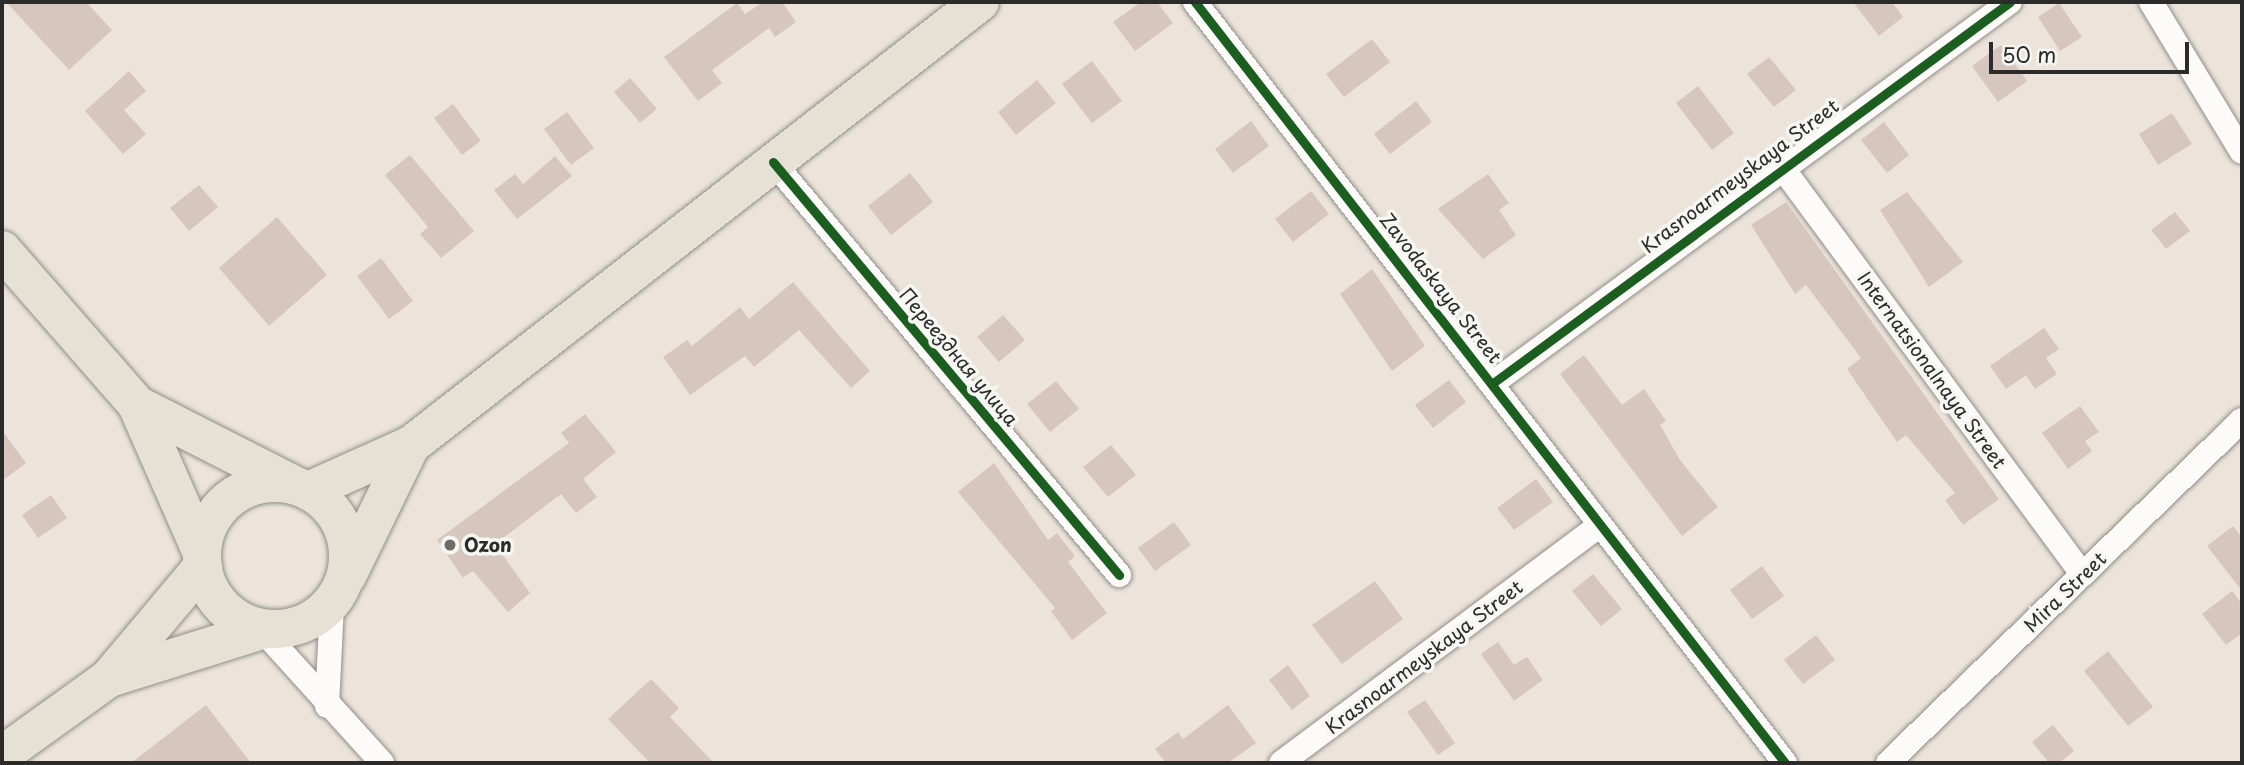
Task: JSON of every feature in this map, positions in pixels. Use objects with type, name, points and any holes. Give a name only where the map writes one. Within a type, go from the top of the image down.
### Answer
[{"type":"main road","points":[[2,755],[109,678],[202,558],[210,520],[232,496],[262,483],[301,488],[411,445],[980,2]]},
{"type":"main road","points":[[2,250],[136,405],[202,558],[207,586],[229,615],[262,630]]},
{"type":"main road","points":[[136,405],[301,488],[340,522],[348,551],[338,592]]},
{"type":"main road","points":[[109,678],[262,630],[313,620],[338,592],[411,445]]},
{"type":"street","name":"Zavodaskaya Street","points":[[1195,2],[1785,763]]},
{"type":"street","name":"Krasnoarmeyskaya Street","points":[[1493,383],[1781,166],[2010,2]]},
{"type":"street","points":[[2151,2],[2242,152]]},
{"type":"street","name":"Переездная улица","points":[[773,162],[1119,575]]},
{"type":"street","name":"Internatsionalnaya Street","points":[[1781,166],[2083,575]]},
{"type":"street","name":"Mira Street","points":[[1888,763],[2242,420]]},
{"type":"street","name":"Krasnoarmeyskaya Street","points":[[1281,763],[1600,525]]},
{"type":"street","points":[[327,706],[338,592]]},
{"type":"street","points":[[262,630],[327,706],[382,763]]},
{"type":"building","points":[[6,2],[86,2],[112,30],[69,70]]},
{"type":"building","points":[[763,2],[782,2],[796,22],[775,37],[769,28],[712,70],[722,83],[698,101],[664,57],[737,3],[745,14]]},
{"type":"building","points":[[1141,2],[1157,2],[1173,23],[1135,51],[1113,22]]},
{"type":"building","points":[[1853,2],[1892,2],[1903,17],[1879,36]]},
{"type":"building","points":[[2059,3],[2082,37],[2060,51],[2038,17]]},
{"type":"building","points":[[1372,39],[1390,62],[1344,97],[1326,74]]},
{"type":"building","points":[[2001,45],[2027,81],[1998,102],[1972,66]]},
{"type":"building","points":[[1769,57],[1796,90],[1774,107],[1747,74]]},
{"type":"building","points":[[1092,61],[1122,101],[1092,123],[1062,84]]},
{"type":"building","points":[[129,71],[146,91],[124,110],[146,134],[123,154],[85,111]]},
{"type":"building","points":[[630,78],[657,109],[640,123],[614,92]]},
{"type":"building","points":[[1037,80],[1056,103],[1016,135],[998,112]]},
{"type":"building","points":[[1698,86],[1734,133],[1712,150],[1676,103]]},
{"type":"building","points":[[1416,101],[1432,122],[1390,154],[1374,134]]},
{"type":"building","points":[[453,104],[481,141],[462,155],[434,118]]},
{"type":"building","points":[[567,112],[594,148],[571,165],[544,129]]},
{"type":"building","points":[[2172,113],[2192,144],[2158,165],[2139,134]]},
{"type":"building","points":[[1251,121],[1269,146],[1233,173],[1215,149]]},
{"type":"building","points":[[1884,122],[1909,155],[1887,173],[1861,140]]},
{"type":"building","points":[[410,155],[474,231],[441,258],[420,234],[428,227],[385,175]]},
{"type":"building","points":[[555,156],[572,176],[517,219],[494,190],[515,174],[523,184]]},
{"type":"building","points":[[910,173],[933,202],[891,235],[868,206]]},
{"type":"building","points":[[1488,174],[1509,203],[1499,210],[1516,235],[1483,259],[1438,209]]},
{"type":"building","points":[[199,185],[218,207],[189,231],[170,208]]},
{"type":"building","points":[[1311,191],[1329,214],[1293,242],[1275,219]]},
{"type":"building","points":[[1907,192],[1963,262],[1929,287],[1880,210]]},
{"type":"building","points":[[1786,202],[1999,499],[1963,525],[1945,500],[1955,493],[1906,435],[1897,442],[1847,369],[1861,358],[1806,285],[1795,294],[1751,225]]},
{"type":"building","points":[[2175,212],[2190,231],[2166,249],[2151,230]]},
{"type":"building","points":[[277,217],[327,275],[269,326],[219,268]]},
{"type":"building","points":[[381,258],[413,301],[389,319],[357,276]]},
{"type":"building","points":[[1372,269],[1425,346],[1392,371],[1340,294]]},
{"type":"building","points":[[793,282],[870,371],[851,388],[799,330],[754,367],[745,356],[690,395],[663,357],[687,340],[692,346],[740,307],[749,319]]},
{"type":"building","points":[[1003,315],[1025,340],[999,362],[977,337]]},
{"type":"building","points":[[2044,328],[2059,349],[2046,358],[2057,374],[2035,389],[2026,375],[2006,389],[1990,366]]},
{"type":"building","points":[[1584,355],[1622,405],[1644,389],[1666,421],[1660,425],[1680,460],[1718,507],[1682,536],[1560,374]]},
{"type":"building","points":[[1449,380],[1466,402],[1433,428],[1415,405]]},
{"type":"building","points":[[1056,381],[1079,409],[1050,432],[1027,404]]},
{"type":"building","points":[[2080,406],[2099,432],[2085,441],[2092,451],[2068,469],[2042,433]]},
{"type":"building","points":[[585,414],[616,452],[583,479],[597,497],[576,513],[561,494],[495,544],[530,593],[508,612],[473,571],[463,578],[437,540],[569,443],[561,433]]},
{"type":"building","points":[[2,430],[26,463],[2,481]]},
{"type":"building","points":[[1111,445],[1136,475],[1108,497],[1083,467]]},
{"type":"building","points":[[994,463],[1048,540],[1057,533],[1075,556],[1068,562],[1107,613],[1072,640],[1051,611],[1055,608],[958,492]]},
{"type":"building","points":[[1536,479],[1553,502],[1514,530],[1497,508]]},
{"type":"building","points":[[51,495],[67,518],[38,538],[22,515]]},
{"type":"building","points":[[1174,522],[1191,545],[1155,571],[1138,548]]},
{"type":"building","points":[[2233,526],[2242,538],[2242,591],[2207,546]]},
{"type":"building","points":[[1762,566],[1784,596],[1752,619],[1730,590]]},
{"type":"building","points":[[1593,574],[1622,609],[1601,626],[1572,591]]},
{"type":"building","points":[[1375,581],[1403,619],[1342,664],[1312,625]]},
{"type":"building","points":[[2232,591],[2242,604],[2242,633],[2226,645],[2202,614]]},
{"type":"building","points":[[1816,635],[1835,660],[1803,684],[1784,660]]},
{"type":"building","points":[[1498,642],[1514,665],[1527,657],[1543,680],[1514,701],[1481,654]]},
{"type":"building","points":[[2108,651],[2153,707],[2128,726],[2084,671]]},
{"type":"building","points":[[1288,665],[1310,696],[1292,710],[1269,680]]},
{"type":"building","points":[[651,679],[679,708],[670,717],[714,763],[650,763],[608,719]]},
{"type":"building","points":[[1425,700],[1455,743],[1438,755],[1407,712]]},
{"type":"building","points":[[206,705],[251,763],[131,763]]},
{"type":"building","points":[[1228,705],[1256,743],[1228,763],[1166,763],[1155,749],[1178,732],[1183,739]]},
{"type":"building","points":[[2053,725],[2074,751],[2059,763],[2049,763],[2032,742]]},
{"type":"cycle path","points":[[1195,2],[1785,763]]},
{"type":"cycle path","points":[[1493,383],[2010,2]]},
{"type":"cycle path","points":[[773,162],[1119,575]]},
{"type":"place","name":"Ozon","points":[[450,545]]}]
